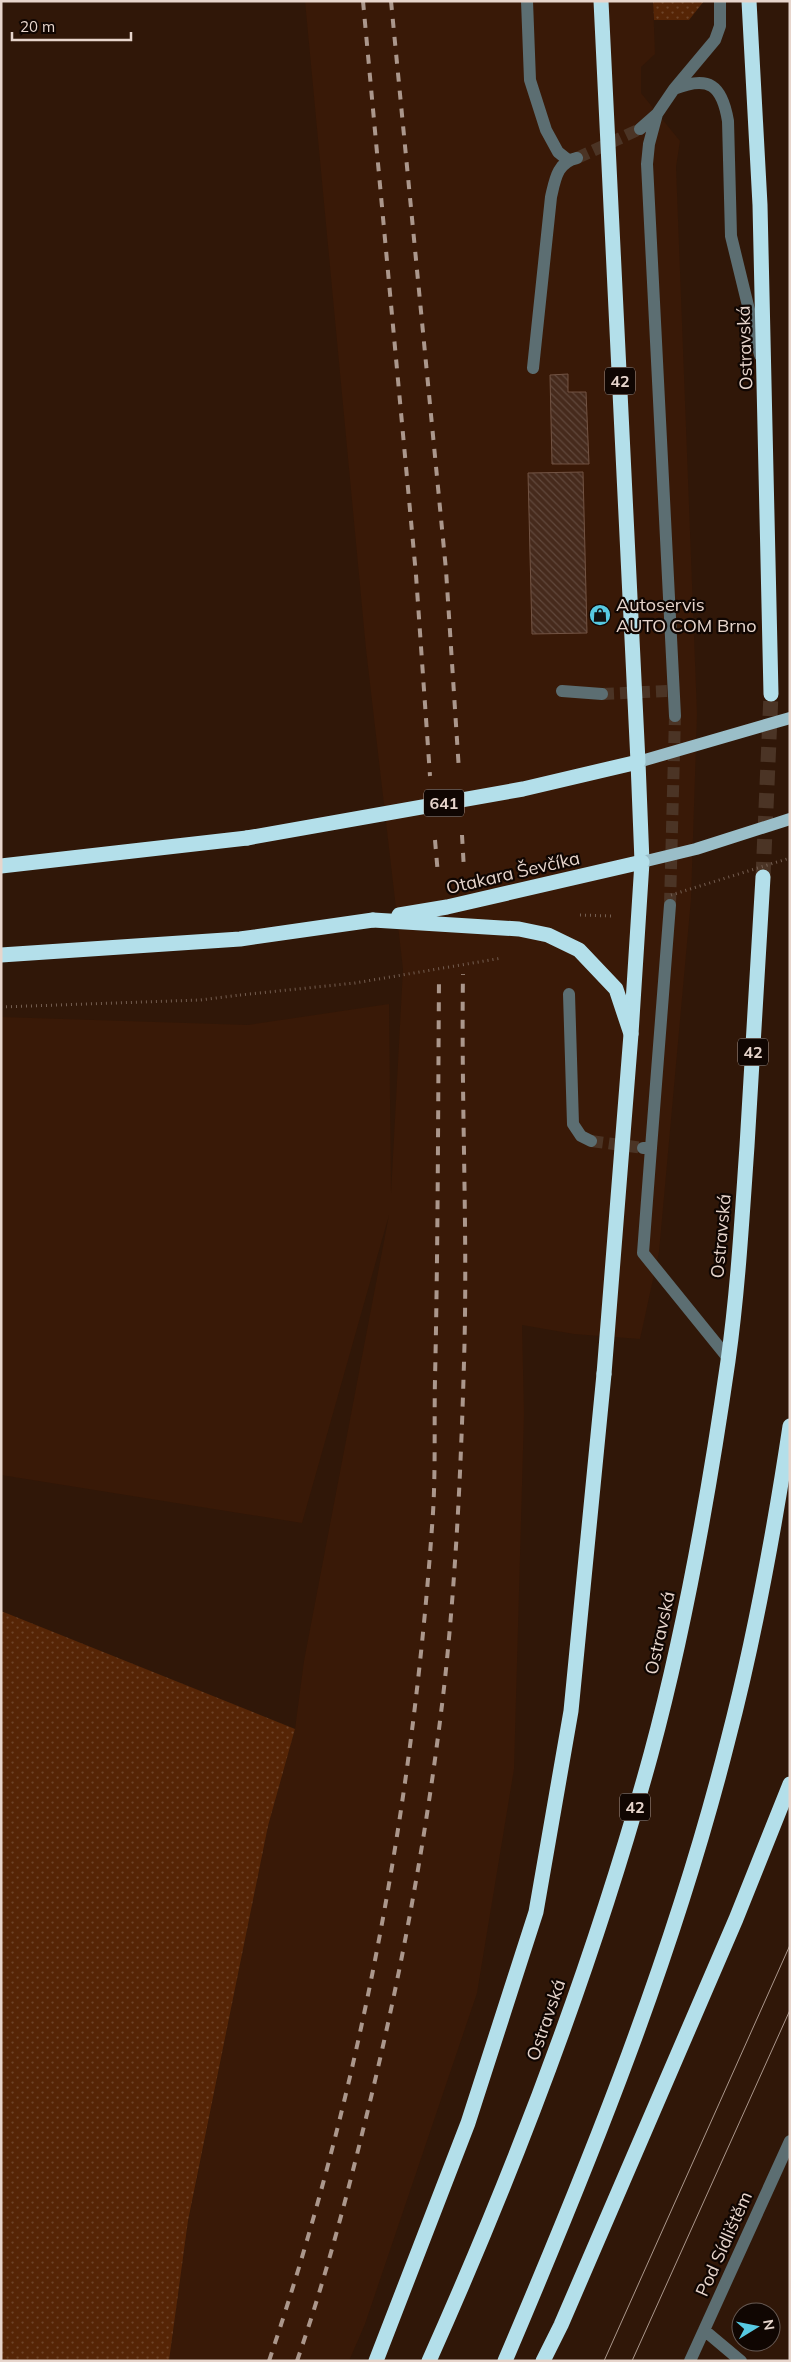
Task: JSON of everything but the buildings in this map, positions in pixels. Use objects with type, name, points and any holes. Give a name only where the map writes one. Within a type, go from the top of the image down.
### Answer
[{"type":"highway","name":"42","points":[[376,2361],[468,2123],[536,1912],[571,1711],[604,1374],[631,1034],[642,862],[601,1]]},
{"type":"highway","name":"Ostravská","points":[[749,1],[760,205],[771,694]]},
{"type":"highway","name":"641","points":[[1,866],[248,838],[523,788],[638,762]]},
{"type":"highway","name":"Otakara Ševčíka","points":[[1,955],[240,939],[373,920],[448,907],[642,862]]},
{"type":"highway","name":"Ostravská","points":[[429,2361],[544,2084],[617,1870],[651,1752],[676,1654],[697,1550],[728,1358],[742,1227],[763,877]]},
{"type":"highway","points":[[373,920],[519,929],[548,935],[579,950],[616,989],[631,1034]]},
{"type":"highway","points":[[505,2361],[597,2142],[667,1946],[697,1848],[728,1742],[751,1642],[778,1504],[790,1426]]},
{"type":"highway","points":[[543,2361],[565,2316],[736,1919],[790,1784]]},
{"type":"main road","points":[[638,762],[790,718]]},
{"type":"main road","name":"Otakara Ševčíka","points":[[642,862],[696,849],[790,819]]},
{"type":"street","points":[[527,1],[530,80],[546,130],[558,152],[573,159],[557,171],[551,197],[533,368]]},
{"type":"street","points":[[675,716],[671,690],[647,164],[649,144],[658,114],[674,89],[715,40],[720,26],[720,1]]},
{"type":"street","points":[[674,89],[697,82],[709,84],[719,91],[724,102],[728,120],[731,236],[765,377]]},
{"type":"street","points":[[640,129],[658,114]]},
{"type":"street","points":[[562,691],[602,694]]},
{"type":"street","points":[[670,900],[647,1148],[643,1253],[656,1266],[728,1358]]},
{"type":"street","points":[[569,994],[573,1124],[581,1136],[591,1141]]},
{"type":"street","name":"Pod Sídlištěm","points":[[690,2361],[790,2141]]},
{"type":"street","points":[[704,2330],[741,2361]]},
{"type":"path","points":[[670,900],[790,858]]},
{"type":"path","points":[[580,915],[617,916]]},
{"type":"path","points":[[1,1007],[200,1000],[355,982],[502,958],[512,959]]},
{"type":"shaded area","points":[[305,1],[653,1],[655,54],[641,67],[641,93],[680,141],[676,167],[697,714],[691,899],[659,1252],[640,1339],[574,1334],[522,1325],[524,1414],[514,1769],[477,1993],[365,2324],[349,2361],[169,2361],[188,2222],[268,1826],[295,1729],[304,1661],[389,1215],[302,1523],[1,1475],[1,1017],[248,1025],[389,1004],[391,1194],[403,969],[366,649]]},
{"type":"shaded area","points":[[653,1],[704,1],[689,20],[654,20]]},
{"type":"shaded area","points":[[1,1611],[295,1729],[268,1826],[188,2221],[169,2361],[1,2361]]},
{"type":"tunnel","points":[[577,158],[640,129]]},
{"type":"tunnel","points":[[602,694],[667,691]]},
{"type":"tunnel","points":[[763,877],[771,694]]},
{"type":"tunnel","points":[[670,905],[675,716]]},
{"type":"tunnel","points":[[591,1141],[643,1148]]},
{"type":"tram line","points":[[604,2361],[790,1945]]},
{"type":"tram line","points":[[632,2361],[790,2010]]},
{"type":"railway","points":[[363,1],[416,575],[430,776]]},
{"type":"railway","points":[[391,1],[446,570],[459,771]]},
{"type":"railway","points":[[462,835],[464,870]]},
{"type":"railway","points":[[435,840],[438,875]]},
{"type":"railway","points":[[297,2361],[341,2218],[389,2018],[412,1906],[430,1793],[445,1679],[458,1521],[464,1362],[463,974]]},
{"type":"railway","points":[[269,2361],[301,2260],[330,2157],[355,2054],[396,1844],[411,1739],[423,1633],[434,1490],[439,978]]},
{"type":"place","name":"Autoservis AUTO COM Brno","points":[[600,615]]}]
